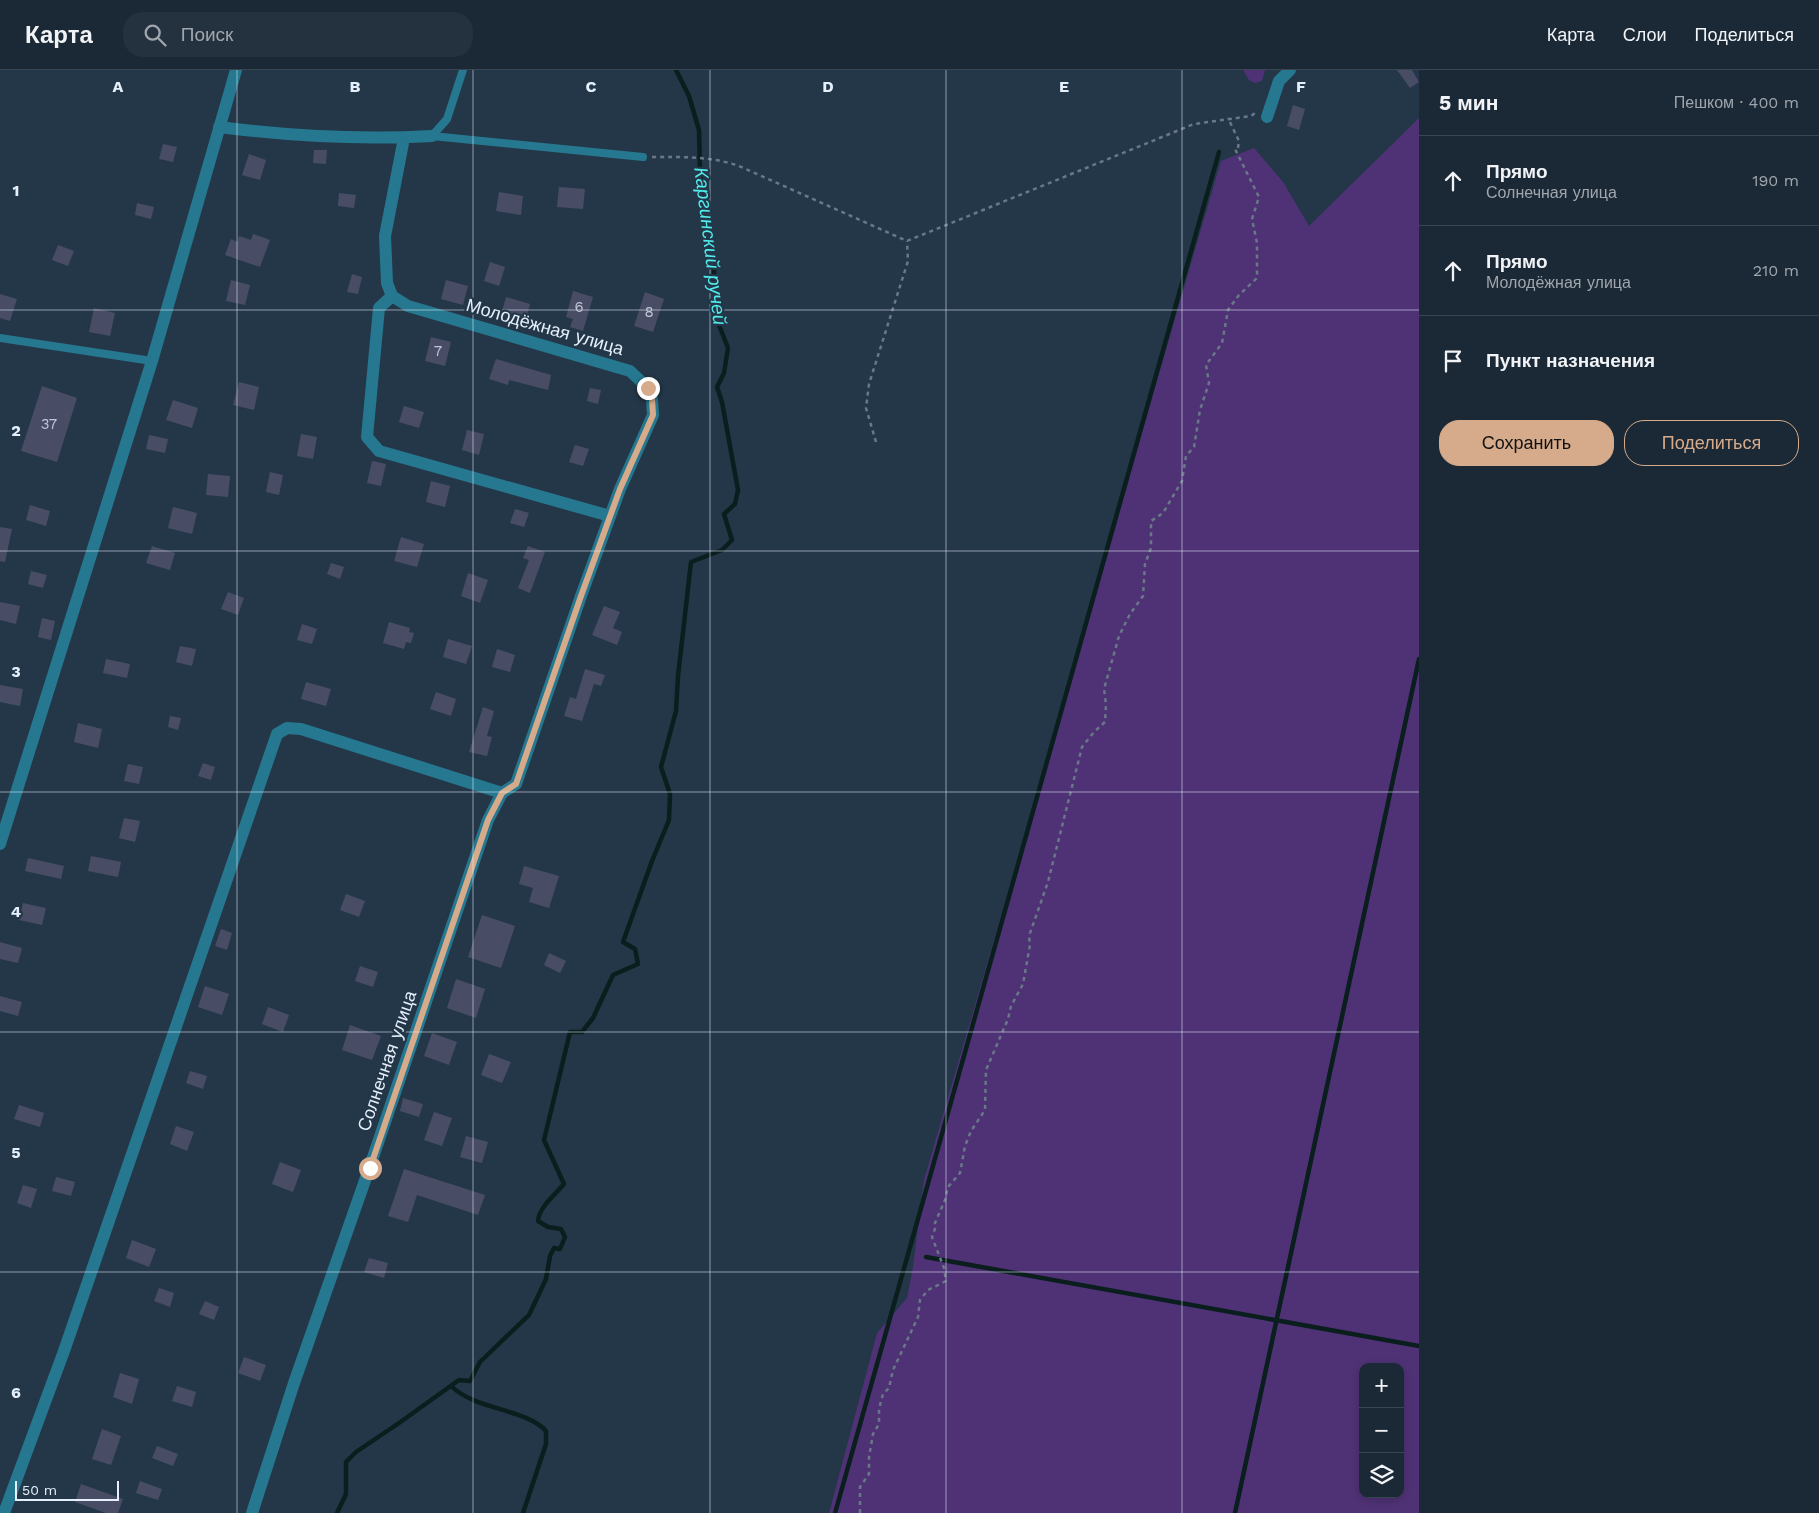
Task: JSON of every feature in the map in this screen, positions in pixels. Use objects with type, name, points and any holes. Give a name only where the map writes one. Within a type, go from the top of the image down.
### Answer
[{"type":"street","points":[[0,844],[152,361],[236,70]]},
{"type":"street","points":[[1267,117],[1281,76],[1290,70]]},
{"type":"street","points":[[219,127],[263,133],[404,138],[432,136]]},
{"type":"street","points":[[404,138],[385,236],[387,283],[392,296],[379,308],[367,437],[378,451],[610,516]]},
{"type":"street","name":"Молодёжная улица","points":[[392,296],[408,306],[630,371],[648,388],[652,399],[653,415],[620,489],[516,784],[502,793]]},
{"type":"street","points":[[4,1513],[64,1351],[277,734],[287,728],[302,729],[502,793]]},
{"type":"street","name":"Солнечная улица","points":[[252,1513],[294,1383],[370,1168],[488,820],[502,793]]},
{"type":"lane","points":[[432,136],[448,119],[463,70]]},
{"type":"lane","points":[[432,136],[643,157]]},
{"type":"lane","points":[[0,338],[152,361]]},
{"type":"path","points":[[643,157],[703,157],[739,166],[907,241],[1194,124],[1251,116]]},
{"type":"path","points":[[860,1513],[860,1487],[869,1474],[868,1457],[873,1434],[879,1424],[879,1409],[884,1394],[889,1388],[893,1370],[918,1317],[920,1300],[928,1290],[946,1281],[944,1268],[932,1237],[936,1226],[935,1223],[945,1200],[948,1187],[960,1173],[965,1146],[971,1131],[986,1110],[986,1070],[1008,1019],[1011,1006],[1023,984],[1030,945],[1029,936],[1048,882],[1082,747],[1094,732],[1106,722],[1104,689],[1120,636],[1130,614],[1143,596],[1145,564],[1151,548],[1151,521],[1163,513],[1182,481],[1186,456],[1194,447],[1200,410],[1209,383],[1206,365],[1222,343],[1228,310],[1239,295],[1256,278],[1257,243],[1252,219],[1259,197],[1235,149],[1238,148],[1239,141],[1228,118]]},
{"type":"path","points":[[876,442],[866,408],[868,384],[908,261],[907,241]]},
{"type":"shaded area","points":[[1244,70],[1265,70],[1262,81],[1255,83],[1249,80]]},
{"type":"shaded area","points":[[1419,118],[1419,1513],[829,1513],[877,1333],[907,1298],[913,1267],[924,1180],[1221,161],[1254,148],[1283,182],[1309,226]]},
{"type":"building","points":[[1397,70],[1412,70],[1419,82],[1410,88]]},
{"type":"building","points":[[1293,105],[1305,109],[1299,130],[1287,126]]},
{"type":"building","points":[[163,144],[177,147],[173,162],[159,159]]},
{"type":"building","points":[[314,150],[327,150],[326,164],[313,163]]},
{"type":"building","points":[[249,154],[266,160],[260,180],[242,175]]},
{"type":"building","points":[[559,187],[585,189],[583,209],[557,207]]},
{"type":"building","points":[[499,192],[523,196],[521,215],[496,211]]},
{"type":"building","points":[[339,193],[356,195],[354,208],[338,206]]},
{"type":"building","points":[[137,203],[154,207],[151,219],[135,215]]},
{"type":"building","points":[[253,234],[270,240],[260,267],[225,255],[231,239],[237,242],[239,236],[251,240]]},
{"type":"building","points":[[58,245],[74,251],[68,266],[52,260]]},
{"type":"building","points":[[490,262],[505,267],[499,286],[484,281]]},
{"type":"building","points":[[352,274],[362,277],[358,294],[347,292]]},
{"type":"building","points":[[231,280],[250,285],[245,305],[226,301]]},
{"type":"building","points":[[446,280],[468,286],[463,305],[441,299]]},
{"type":"building","points":[[573,291],[593,297],[583,331],[570,327],[573,319],[566,317]]},
{"type":"building","points":[[645,292],[664,299],[653,332],[634,326]]},
{"type":"building","points":[[0,294],[17,299],[10,321],[0,318]]},
{"type":"building","points":[[506,297],[530,304],[525,323],[501,315]]},
{"type":"building","points":[[94,308],[115,313],[110,336],[89,332]]},
{"type":"building","points":[[431,337],[451,342],[445,366],[425,361]]},
{"type":"building","points":[[496,359],[551,375],[548,390],[509,380],[508,385],[489,379]]},
{"type":"building","points":[[239,382],[259,387],[254,410],[233,405]]},
{"type":"building","points":[[42,386],[77,398],[57,462],[21,451]]},
{"type":"building","points":[[590,388],[601,390],[598,404],[587,401]]},
{"type":"building","points":[[173,400],[198,408],[192,428],[166,420]]},
{"type":"building","points":[[404,406],[424,412],[419,428],[399,422]]},
{"type":"building","points":[[467,430],[484,434],[479,455],[462,450]]},
{"type":"building","points":[[301,434],[317,437],[313,459],[297,456]]},
{"type":"building","points":[[149,435],[168,439],[165,453],[146,449]]},
{"type":"building","points":[[575,445],[589,449],[583,466],[569,462]]},
{"type":"building","points":[[372,461],[386,464],[381,486],[367,483]]},
{"type":"building","points":[[270,472],[283,475],[279,495],[266,492]]},
{"type":"building","points":[[208,474],[230,476],[228,497],[206,495]]},
{"type":"building","points":[[431,481],[450,486],[445,507],[426,502]]},
{"type":"building","points":[[30,505],[50,511],[46,526],[26,520]]},
{"type":"building","points":[[173,507],[197,513],[192,534],[168,528]]},
{"type":"building","points":[[515,509],[529,513],[524,527],[510,523]]},
{"type":"building","points":[[0,527],[12,529],[5,562],[0,561]]},
{"type":"building","points":[[401,537],[424,544],[417,567],[394,561]]},
{"type":"building","points":[[152,546],[175,553],[170,570],[146,563]]},
{"type":"building","points":[[528,546],[545,552],[530,593],[518,588],[529,560],[523,558]]},
{"type":"building","points":[[331,563],[344,567],[340,579],[327,574]]},
{"type":"building","points":[[31,571],[47,575],[43,588],[28,584]]},
{"type":"building","points":[[468,573],[488,580],[480,603],[461,596]]},
{"type":"building","points":[[228,592],[244,598],[238,615],[221,609]]},
{"type":"building","points":[[0,602],[20,606],[16,624],[0,620]]},
{"type":"building","points":[[604,606],[620,612],[613,628],[622,632],[617,645],[592,635]]},
{"type":"building","points":[[42,618],[55,621],[51,640],[38,637]]},
{"type":"building","points":[[389,622],[410,628],[409,632],[414,633],[411,643],[406,642],[404,649],[383,643]]},
{"type":"building","points":[[302,624],[317,629],[312,644],[297,640]]},
{"type":"building","points":[[448,639],[472,646],[466,664],[443,657]]},
{"type":"building","points":[[180,646],[196,649],[192,666],[176,662]]},
{"type":"building","points":[[497,649],[515,655],[510,672],[492,667]]},
{"type":"building","points":[[106,659],[130,664],[127,678],[103,673]]},
{"type":"building","points":[[585,669],[605,675],[601,686],[594,684],[582,721],[564,716],[570,697],[576,699]]},
{"type":"building","points":[[306,682],[331,689],[326,706],[301,699]]},
{"type":"building","points":[[0,685],[23,689],[20,706],[0,702]]},
{"type":"building","points":[[436,692],[456,699],[451,716],[430,709]]},
{"type":"building","points":[[483,707],[494,711],[487,736],[492,737],[487,756],[469,752]]},
{"type":"building","points":[[170,716],[181,718],[178,730],[168,727]]},
{"type":"building","points":[[78,723],[102,729],[98,748],[74,742]]},
{"type":"building","points":[[203,763],[215,767],[211,780],[198,776]]},
{"type":"building","points":[[128,764],[143,767],[139,784],[124,781]]},
{"type":"building","points":[[124,818],[140,821],[135,842],[119,838]]},
{"type":"building","points":[[91,856],[121,862],[118,877],[88,871]]},
{"type":"building","points":[[28,858],[64,866],[61,879],[25,871]]},
{"type":"building","points":[[524,866],[559,876],[549,908],[529,902],[533,888],[519,884]]},
{"type":"building","points":[[346,894],[365,901],[359,917],[340,910]]},
{"type":"building","points":[[23,903],[46,908],[42,925],[19,920]]},
{"type":"building","points":[[482,915],[515,926],[501,968],[468,957]]},
{"type":"building","points":[[221,929],[232,933],[227,950],[215,946]]},
{"type":"building","points":[[0,942],[22,948],[18,963],[0,959]]},
{"type":"building","points":[[549,953],[566,961],[560,973],[544,965]]},
{"type":"building","points":[[360,966],[378,972],[373,987],[355,981]]},
{"type":"building","points":[[456,979],[485,989],[476,1018],[447,1008]]},
{"type":"building","points":[[205,986],[229,994],[222,1015],[198,1007]]},
{"type":"building","points":[[0,996],[22,1002],[18,1016],[0,1011]]},
{"type":"building","points":[[268,1007],[289,1015],[283,1032],[262,1024]]},
{"type":"building","points":[[350,1025],[381,1036],[372,1060],[342,1050]]},
{"type":"building","points":[[432,1033],[457,1042],[449,1065],[424,1056]]},
{"type":"building","points":[[489,1054],[511,1062],[502,1083],[481,1075]]},
{"type":"building","points":[[190,1071],[207,1076],[203,1089],[186,1083]]},
{"type":"building","points":[[403,1098],[423,1104],[419,1117],[400,1111]]},
{"type":"building","points":[[19,1105],[44,1113],[40,1127],[14,1119]]},
{"type":"building","points":[[434,1112],[452,1118],[442,1146],[424,1140]]},
{"type":"building","points":[[176,1126],[194,1132],[187,1151],[170,1144]]},
{"type":"building","points":[[466,1136],[488,1142],[482,1163],[460,1157]]},
{"type":"building","points":[[280,1162],[301,1170],[293,1192],[272,1184]]},
{"type":"building","points":[[404,1169],[485,1195],[478,1215],[417,1195],[408,1222],[388,1216]]},
{"type":"building","points":[[56,1177],[75,1182],[71,1196],[52,1191]]},
{"type":"building","points":[[23,1185],[37,1189],[31,1208],[17,1203]]},
{"type":"building","points":[[132,1240],[156,1249],[149,1267],[126,1258]]},
{"type":"building","points":[[369,1258],[388,1263],[384,1278],[364,1272]]},
{"type":"building","points":[[159,1288],[174,1293],[170,1307],[154,1301]]},
{"type":"building","points":[[205,1301],[219,1307],[214,1320],[199,1314]]},
{"type":"building","points":[[244,1357],[266,1365],[260,1381],[238,1373]]},
{"type":"building","points":[[120,1373],[139,1379],[132,1404],[113,1397]]},
{"type":"building","points":[[177,1386],[196,1392],[192,1407],[172,1401]]},
{"type":"building","points":[[102,1429],[121,1436],[111,1465],[92,1459]]},
{"type":"building","points":[[157,1446],[178,1454],[173,1466],[152,1458]]},
{"type":"building","points":[[140,1481],[162,1489],[158,1500],[136,1493]]},
{"type":"building","points":[[81,1484],[123,1499],[118,1513],[106,1513],[75,1502]]},
{"type":"waterway","name":"Каргинский ручей","points":[[337,1513],[346,1494],[346,1462],[356,1452],[459,1380],[470,1381],[480,1362],[529,1315],[546,1279],[550,1256],[554,1248],[560,1249],[565,1237],[561,1229],[548,1227],[538,1221],[544,1206],[564,1184],[544,1140],[570,1032],[582,1032],[593,1018],[613,975],[638,964],[635,949],[623,942],[669,820],[670,794],[661,767],[676,711],[678,676],[691,562],[722,550],[732,540],[724,514],[735,504],[738,490],[722,402],[717,387],[724,373],[728,348],[717,320],[712,238],[700,170],[699,130],[689,96],[676,70]]},
{"type":"waterway","points":[[835,1513],[1219,152]]},
{"type":"waterway","points":[[1235,1513],[1419,659]]},
{"type":"waterway","points":[[926,1257],[1419,1346]]},
{"type":"waterway","points":[[451,1386],[474,1400],[514,1413],[537,1423],[546,1431],[546,1444],[523,1513]]},
{"type":"route","points":[[370,1168],[488,820],[502,793],[516,784],[620,489],[653,415],[652,399],[648,388]]}]
